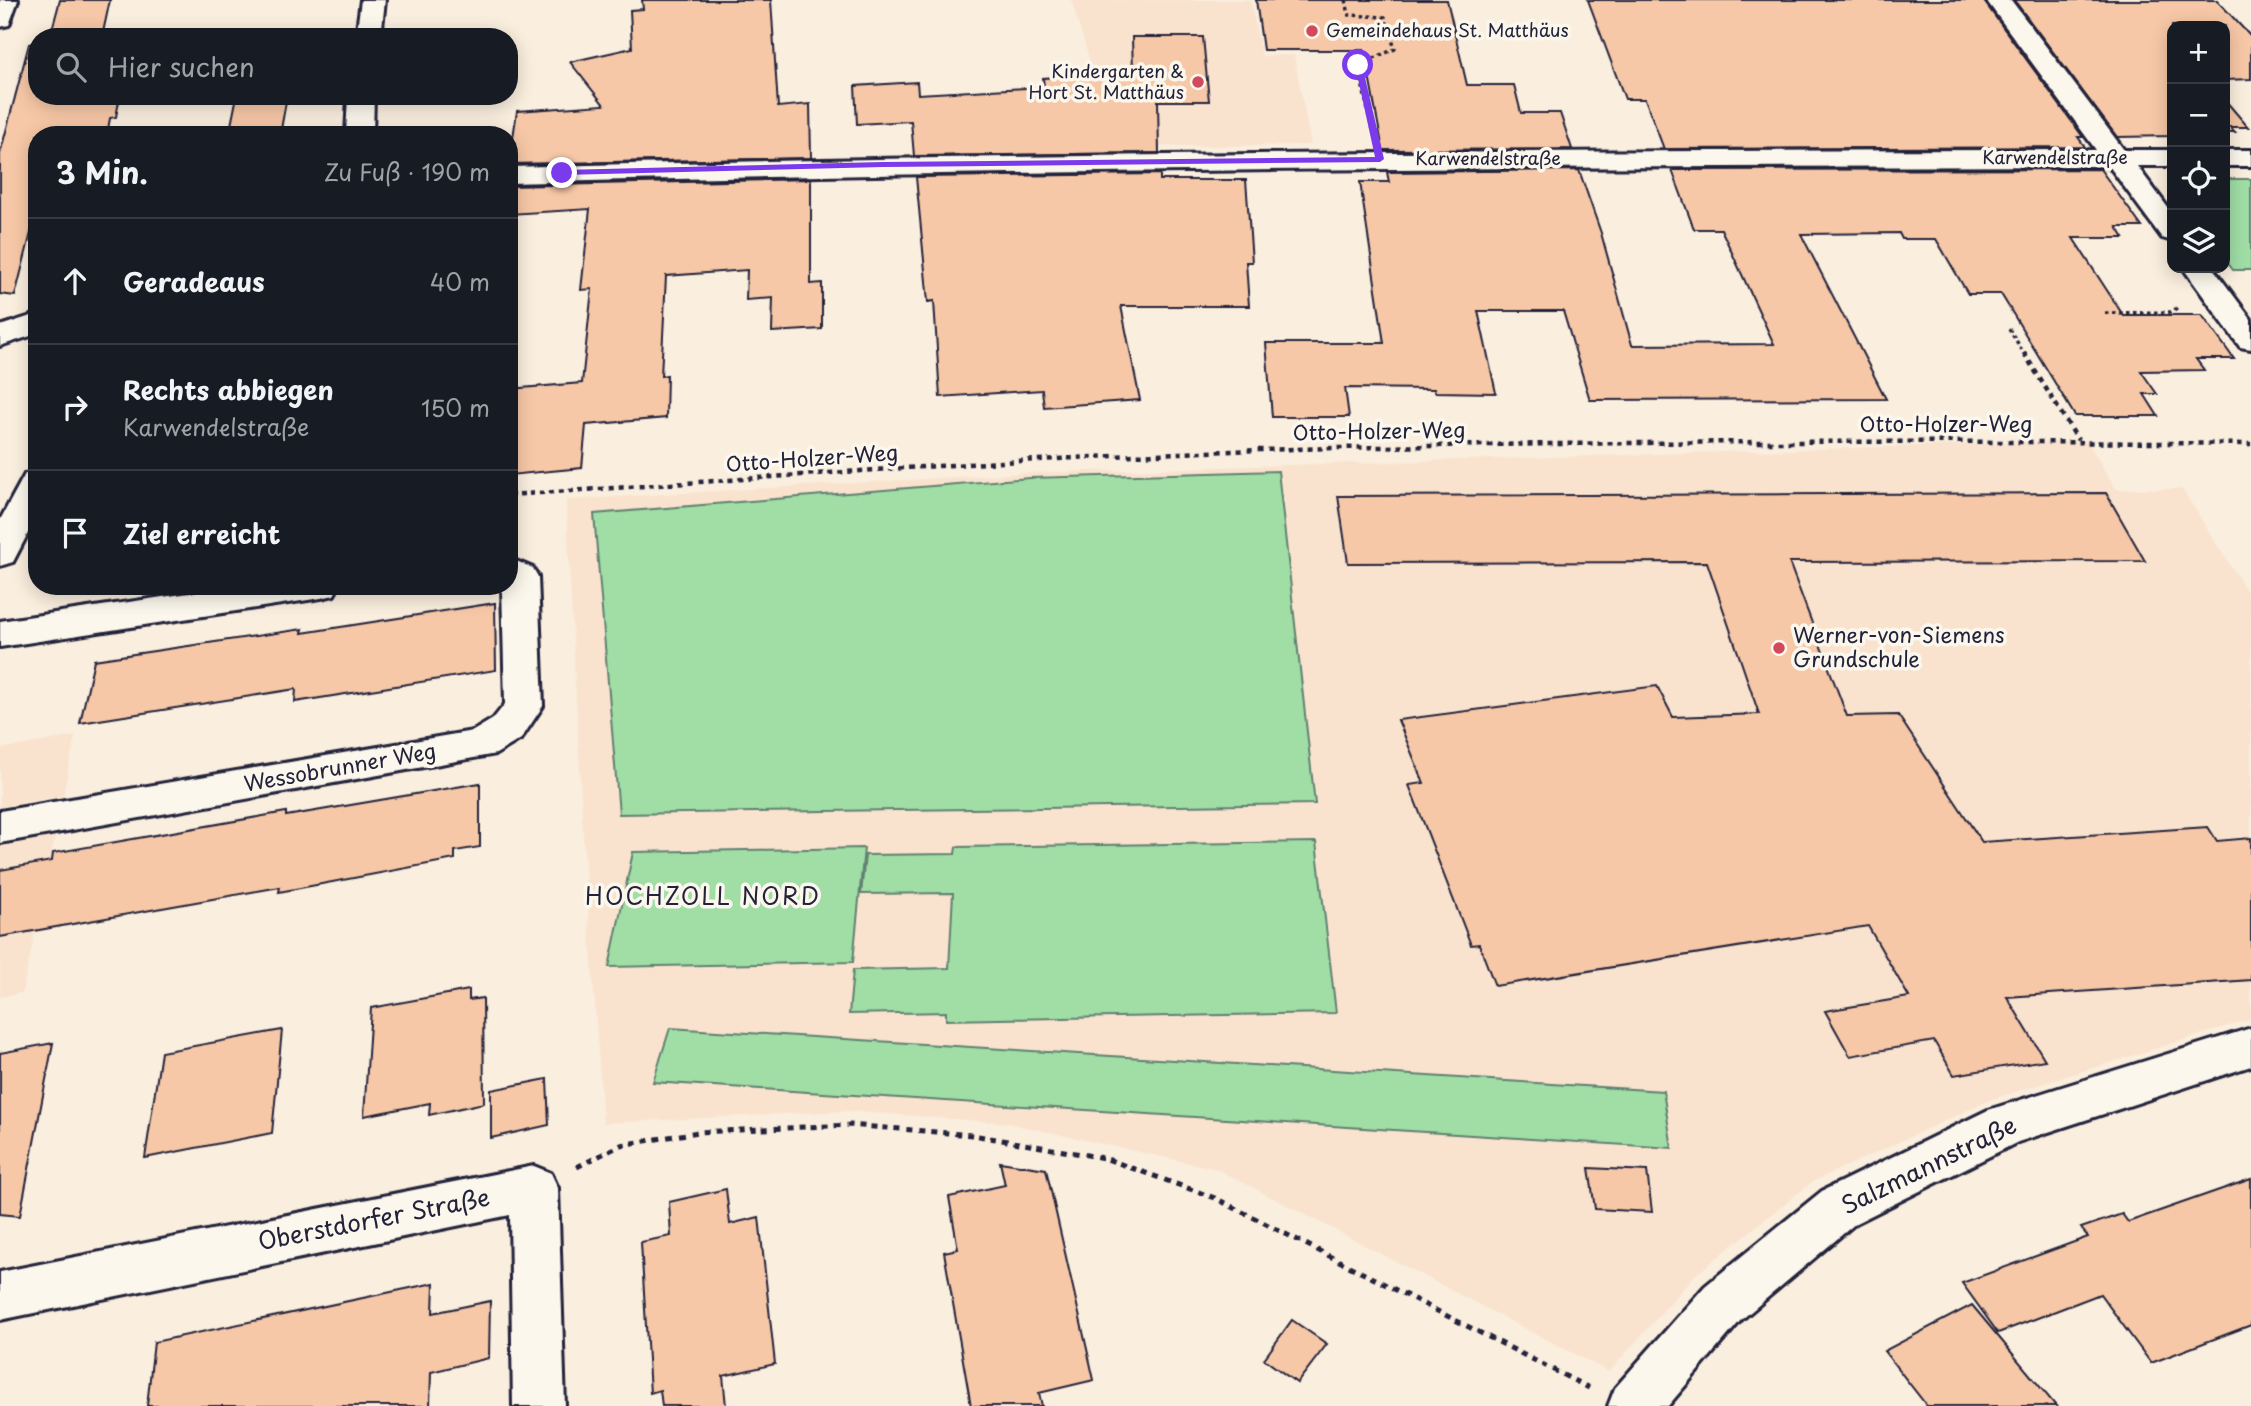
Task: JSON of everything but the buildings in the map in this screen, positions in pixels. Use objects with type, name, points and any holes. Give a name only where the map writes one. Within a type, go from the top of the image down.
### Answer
[{"type":"street","points":[[0,20],[6,0]]},
{"type":"street","points":[[369,28],[373,0]]},
{"type":"street","points":[[1998,0],[2167,225]]},
{"type":"street","points":[[359,126],[361,105]]},
{"type":"street","name":"Karwendelstraße","points":[[518,175],[883,165],[1380,159],[2167,158]]},
{"type":"street","points":[[2230,158],[2251,158]]},
{"type":"street","points":[[2202,273],[2251,340]]},
{"type":"street","points":[[0,337],[28,326]]},
{"type":"street","points":[[0,554],[28,500]]},
{"type":"street","name":"Wessobrunner Weg","points":[[0,827],[482,744],[508,730],[524,706],[518,576]]},
{"type":"street","points":[[0,634],[261,595]]},
{"type":"street","name":"Salzmannstraße","points":[[1616,1400],[1723,1303],[1839,1207],[2005,1125],[2251,1047]]},
{"type":"street","points":[[534,1188],[539,1406]]},
{"type":"street","name":"Oberstdorfer Straße","points":[[0,1296],[534,1188]]},
{"type":"path","points":[[1346,0],[1349,15],[1385,17],[1395,49],[1358,65],[1380,159]]},
{"type":"path","points":[[2105,313],[2171,312],[2178,307]]},
{"type":"path","points":[[2008,329],[2078,440]]},
{"type":"path","name":"Otto-Holzer-Weg","points":[[518,494],[1020,461],[1294,449],[2078,440],[2251,444]]},
{"type":"path","points":[[534,1188],[621,1145],[698,1132],[850,1125],[974,1135],[1104,1158],[1214,1198],[1616,1400]]},
{"type":"shaded area","name":"Kindergarten & Hort St. Matthäus","points":[[1071,0],[1250,0],[1262,56],[1294,55],[1311,145],[1116,147]]},
{"type":"shaded area","points":[[2087,441],[2116,489],[2182,489],[2251,598],[2251,1019],[1990,1100],[1812,1182],[1694,1276],[1609,1372],[1217,1169],[1007,1123],[846,1111],[603,1123],[583,836],[566,500],[1024,473]]},
{"type":"shaded area","points":[[75,736],[63,796],[0,807],[0,749]]},
{"type":"shaded area","points":[[57,828],[22,993],[0,997],[0,838]]},
{"type":"green space","points":[[2230,179],[2251,179],[2251,270],[2233,270],[2230,266]]},
{"type":"green space","points":[[1278,471],[1315,804],[619,814],[594,514],[1030,478]]},
{"type":"green space","points":[[1316,842],[1336,1013],[946,1020],[946,1012],[849,1014],[853,970],[949,968],[953,893],[861,894],[865,855],[955,854],[956,847]]},
{"type":"green space","points":[[864,848],[853,962],[609,967],[633,852]]},
{"type":"green space","points":[[670,1028],[1663,1091],[1672,1148],[653,1082]]},
{"type":"place","name":"Gemeindehaus St. Matthäus","points":[[1312,31]]},
{"type":"place","name":"Kindergarten & Hort St. Matthäus","points":[[1198,82]]},
{"type":"place","name":"Werner-von-Siemens Grundschule","points":[[1779,648]]},
{"type":"district","name":"HOCHZOLL NORD","points":[[703,897]]},
{"type":"route","points":[[562,173],[883,165],[1380,159],[1358,65]]}]
